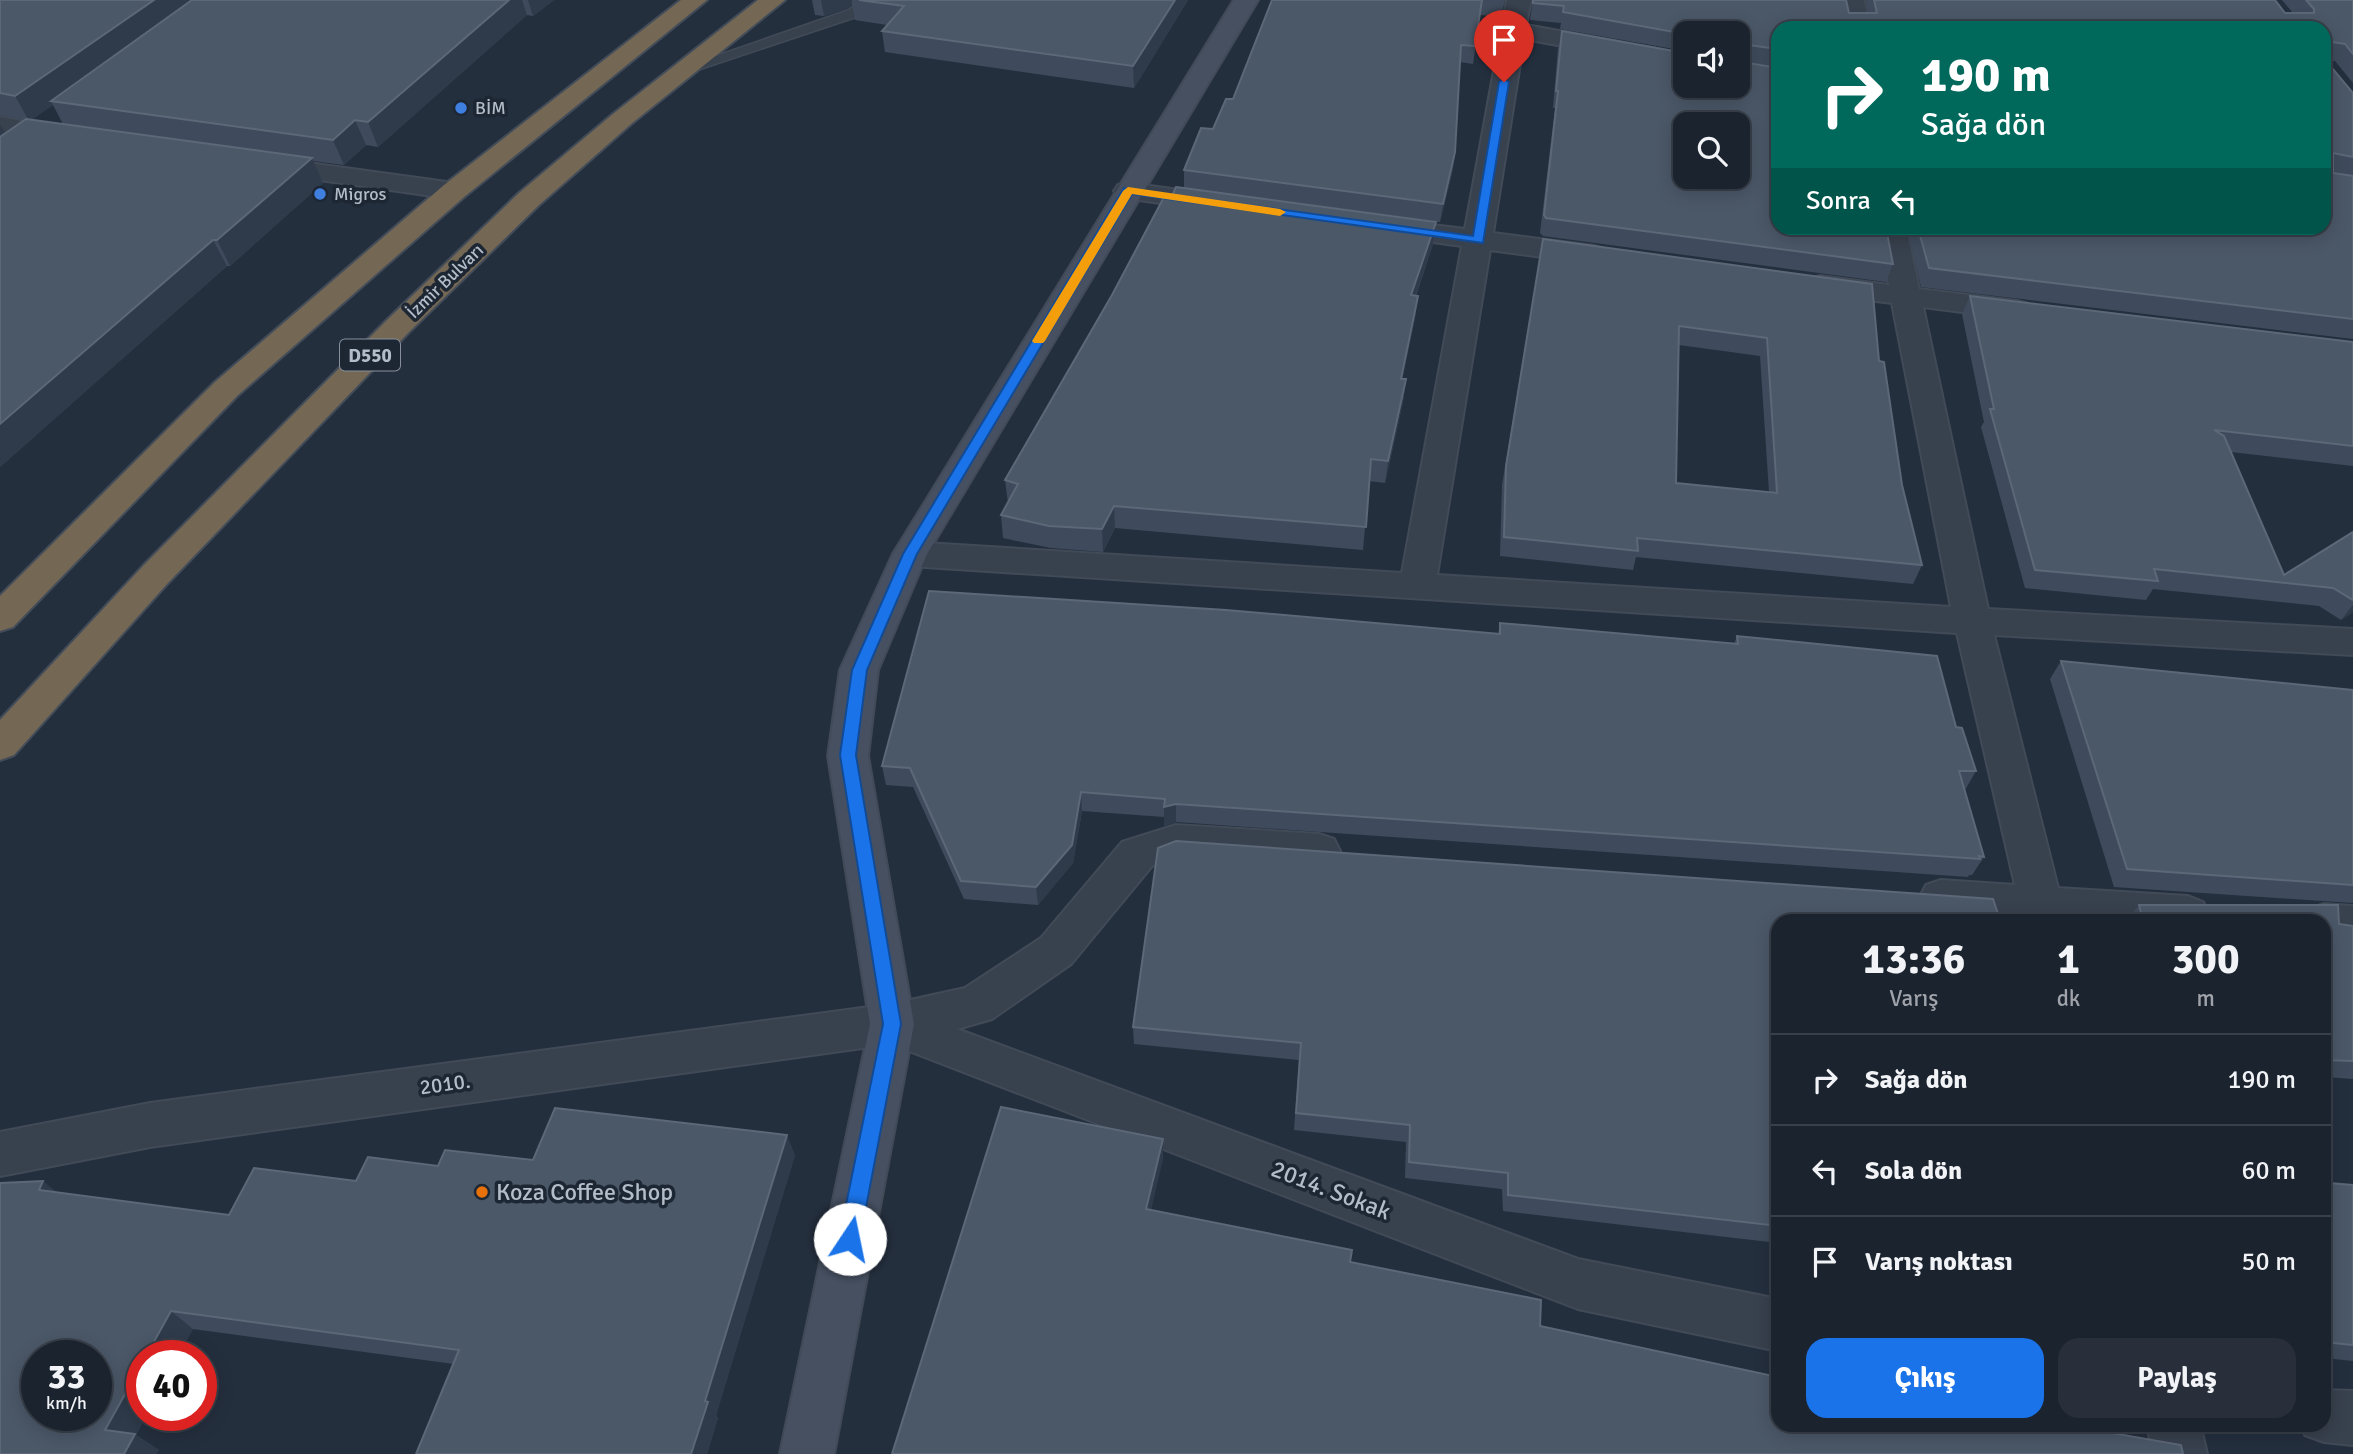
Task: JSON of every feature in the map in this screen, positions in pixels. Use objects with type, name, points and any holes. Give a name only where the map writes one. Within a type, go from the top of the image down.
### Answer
[{"type":"highway","points":[[0,618],[226,389],[454,191],[695,0]]},
{"type":"highway","name":"İzmir Bulvarı","points":[[0,745],[155,575],[398,326],[529,199],[774,0]]},
{"type":"street","points":[[807,1454],[892,1024],[848,755],[859,670],[910,554],[1245,0]]},
{"type":"street","points":[[1418,585],[1519,0]]},
{"type":"street","points":[[1852,0],[1856,21]]},
{"type":"street","points":[[1512,30],[1673,59]]},
{"type":"street","points":[[9,152],[67,110]]},
{"type":"street","points":[[0,125],[89,141]]},
{"type":"street","points":[[237,161],[454,191]]},
{"type":"street","points":[[1128,191],[1250,208]]},
{"type":"street","points":[[1357,223],[1616,258]]},
{"type":"street","points":[[1893,235],[1972,621],[2043,912]]},
{"type":"street","points":[[1796,282],[2041,313]]},
{"type":"street","points":[[910,554],[1972,621],[2353,642]]},
{"type":"street","name":"2010.","points":[[0,1154],[149,1125],[892,1024],[976,1005],[1056,951],[1137,854],[1177,841],[1358,854]]},
{"type":"street","points":[[1902,894],[2043,912],[2137,914]]},
{"type":"street","points":[[2331,922],[2353,924]]},
{"type":"street","name":"2014. Sokak","points":[[892,1024],[1578,1284],[1771,1324]]},
{"type":"street","points":[[2331,1416],[2353,1418]]},
{"type":"street","points":[[2175,1432],[2180,1454]]},
{"type":"lane","points":[[686,69],[854,13],[868,0]]},
{"type":"building","points":[[0,0],[154,0],[15,96],[0,93]]},
{"type":"building","points":[[192,0],[509,0],[368,122],[355,120],[333,140],[51,101]]},
{"type":"building","points":[[859,0],[1175,0],[1133,66],[882,31],[904,6]]},
{"type":"building","points":[[1272,0],[1482,0],[1475,46],[1461,45],[1455,152],[1443,204],[1184,170],[1201,128],[1213,129],[1226,99],[1233,99]]},
{"type":"building","points":[[1533,0],[1846,0],[1849,13],[1877,13],[1874,0],[2275,0],[2285,13],[2314,13],[2306,0],[2353,0],[2353,54],[2345,44],[2332,42],[2332,68],[2353,93],[2353,157],[2333,153],[2333,173],[2353,176],[2353,319],[1929,268],[1920,235],[2331,235],[2331,21],[1771,21],[1771,48],[1750,45],[1750,21],[1673,21],[1673,32],[1563,12],[1564,6],[1533,3]]},
{"type":"building","points":[[1562,31],[1673,51],[1673,98],[1750,98],[1750,63],[1771,67],[1771,235],[1887,235],[1893,264],[1546,218],[1544,215]]},
{"type":"building","points":[[26,119],[312,158],[0,424],[0,137]]},
{"type":"building","points":[[1176,187],[1436,222],[1411,295],[1418,296],[1401,379],[1406,379],[1388,461],[1371,459],[1366,527],[1114,506],[1102,529],[1049,526],[1001,515],[1018,484],[1005,480],[1112,295],[1164,197],[1171,198]]},
{"type":"building","points":[[1543,239],[1872,284],[1879,361],[1884,362],[1902,485],[1922,565],[1637,538],[1638,551],[1504,537],[1506,466]],"holes":[[[1679,326],[1767,338],[1777,493],[1676,483]]]},
{"type":"building","points":[[1970,296],[2353,342],[2353,446],[2214,430],[2224,436],[2284,575],[2353,532],[2353,600],[2333,588],[2154,569],[2158,581],[2035,570],[1990,409],[1994,409]]},
{"type":"building","points":[[929,591],[1226,610],[1500,634],[1500,623],[1738,644],[1737,636],[1937,656],[1956,727],[1962,728],[1976,771],[1959,771],[1984,857],[1979,856],[1980,859],[1176,804],[1164,807],[1165,799],[1081,792],[1072,845],[1036,887],[961,881],[910,768],[882,766]]},
{"type":"building","points":[[2061,661],[2353,690],[2353,885],[2127,869]]},
{"type":"building","points":[[1176,841],[1993,899],[1998,914],[1771,914],[1771,1225],[1508,1195],[1508,1173],[1409,1162],[1410,1125],[1296,1113],[1301,1043],[1133,1027],[1158,848]]},
{"type":"building","points":[[2139,905],[2338,905],[2339,924],[2353,926],[2353,1061],[2331,1060],[2331,914],[2141,914]]},
{"type":"building","points":[[1001,1107],[1163,1139],[1146,1209],[1352,1250],[1350,1262],[1541,1300],[1540,1326],[1771,1376],[1771,1432],[2107,1432],[2181,1445],[2183,1454],[892,1454]]},
{"type":"building","points":[[555,1108],[787,1135],[691,1454],[416,1454],[459,1350],[171,1311],[155,1340],[126,1340],[126,1393],[112,1418],[112,1340],[21,1340],[21,1431],[112,1431],[135,1434],[124,1454],[0,1454],[0,1183],[43,1181],[39,1190],[229,1215],[254,1168],[356,1181],[368,1157],[438,1166],[445,1150],[533,1160]]},
{"type":"building","points":[[2331,1183],[2353,1185],[2353,1345],[2331,1343]]},
{"type":"slow traffic","points":[[1038,341],[1128,191],[1280,212]]},
{"type":"place","name":"BİM","points":[[461,108]]},
{"type":"place","name":"Migros","points":[[320,194]]},
{"type":"place","name":"Koza Coffee Shop","points":[[482,1192]]},
{"type":"route","points":[[850,1239],[892,1024],[848,755],[859,670],[910,554],[1128,191],[1479,240],[1504,82]]}]
